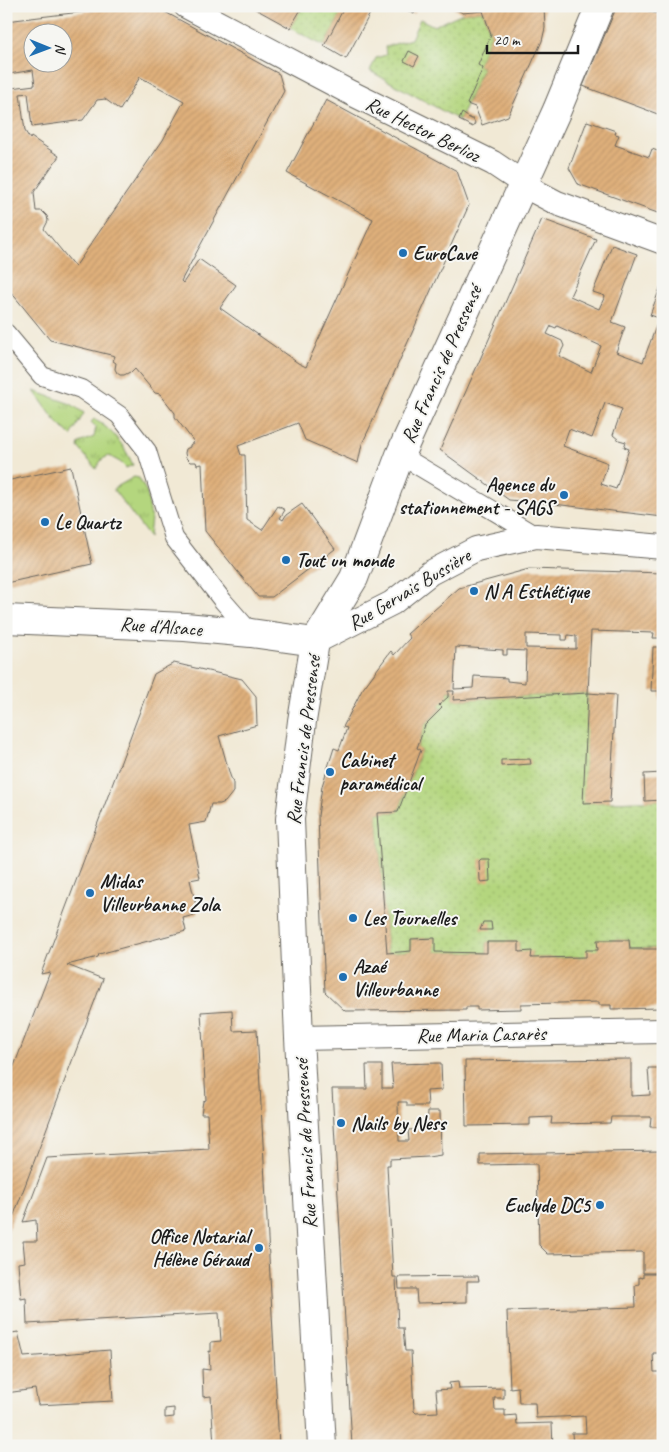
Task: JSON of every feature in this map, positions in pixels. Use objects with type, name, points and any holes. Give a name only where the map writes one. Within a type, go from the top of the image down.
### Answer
[{"type":"street","name":"Rue Hector Berlioz","points":[[186,6],[351,93],[493,164],[557,203],[663,242]]},
{"type":"street","name":"Rue Francis de Pressensé","points":[[322,1446],[299,1038],[290,819],[302,721],[315,642],[354,578],[400,455],[557,110],[600,6]]},
{"type":"street","points":[[6,333],[42,376],[81,389],[119,415],[147,451],[174,538],[251,633]]},
{"type":"street","name":"Rue Gervais Bussière","points":[[400,455],[536,536]]},
{"type":"street","name":"Rue Gervais Bussière","points":[[315,642],[392,603],[430,573],[476,549],[536,536],[663,546]]},
{"type":"street","name":"Rue d'Alsace","points":[[6,619],[159,625],[251,633],[315,642]]},
{"type":"street","name":"Rue Maria Casarès","points":[[299,1038],[663,1031]]},
{"type":"green space","points":[[303,6],[345,6],[324,46],[290,28]]},
{"type":"green space","points":[[483,11],[491,35],[478,65],[483,68],[459,120],[370,71],[376,58],[386,55],[385,47],[411,39],[420,19],[434,26],[463,13]]},
{"type":"green space","points":[[34,391],[71,404],[84,413],[71,436],[55,420]]},
{"type":"green space","points":[[94,419],[107,428],[117,439],[133,465],[126,468],[109,456],[102,459],[96,469],[78,447],[79,443],[94,437],[96,427],[91,422]]},
{"type":"green space","points":[[134,477],[139,478],[147,493],[151,518],[149,537],[113,489]]},
{"type":"green space","points":[[448,691],[454,691],[453,700],[588,693],[584,803],[663,800],[663,948],[630,949],[629,940],[598,940],[598,950],[586,957],[531,958],[531,952],[519,952],[519,942],[487,942],[487,953],[435,952],[434,938],[411,939],[411,951],[387,953],[377,813],[398,812],[421,750],[417,748],[425,725],[442,708],[439,705],[447,697]]},
{"type":"building","points":[[131,6],[154,6],[279,74],[284,91],[181,281],[183,283],[199,259],[236,285],[220,308],[306,367],[373,219],[287,173],[326,100],[457,171],[469,205],[362,444],[358,463],[305,440],[298,423],[238,446],[241,455],[245,455],[247,520],[262,530],[278,506],[285,510],[280,518],[283,520],[286,515],[302,504],[335,549],[272,597],[258,597],[205,531],[202,464],[197,465],[196,462],[190,462],[186,458],[186,449],[194,442],[160,394],[155,393],[135,369],[131,373],[124,375],[117,373],[115,369],[116,363],[113,361],[115,356],[50,340],[6,286],[6,21]],"holes":[[[140,77],[184,101],[163,140],[75,267],[44,229],[48,221],[47,216],[42,211],[36,211],[34,192],[59,156],[31,137],[30,139],[25,131],[20,94],[28,93],[32,127],[83,120],[97,100],[105,99],[120,110]]]},
{"type":"building","points":[[250,6],[303,6],[290,28]]},
{"type":"building","points":[[345,6],[374,6],[346,59],[324,46]]},
{"type":"building","points":[[400,6],[418,6],[414,14]]},
{"type":"building","points":[[449,6],[544,6],[545,28],[542,41],[508,116],[482,125],[475,107],[467,104],[483,68],[478,65],[491,35],[483,11],[463,13]]},
{"type":"building","points":[[617,6],[635,6],[663,16],[663,116],[583,86]]},
{"type":"building","points":[[409,51],[419,56],[414,66],[404,61]]},
{"type":"building","points":[[462,113],[473,119],[475,123],[473,127],[459,120]]},
{"type":"building","points":[[587,121],[616,131],[615,134],[619,135],[615,145],[649,157],[652,149],[663,153],[663,215],[578,184],[569,168]]},
{"type":"building","points":[[542,219],[596,239],[570,296],[599,309],[605,296],[593,292],[612,245],[637,254],[612,322],[625,327],[616,352],[643,362],[659,318],[650,315],[663,280],[663,517],[509,500],[440,450]],"holes":[[[551,326],[556,328],[557,326],[601,346],[591,372],[559,356],[564,346],[562,341],[547,334]],[[605,403],[622,409],[613,435],[619,440],[626,442],[624,447],[629,449],[616,489],[601,484],[608,463],[563,446],[569,429],[592,438]]]},
{"type":"building","name":"Le Quartz","points":[[71,467],[92,564],[6,583],[6,481]]},
{"type":"building","points":[[529,569],[663,573],[663,638],[653,638],[654,633],[591,631],[588,693],[453,700],[454,691],[448,691],[448,697],[439,705],[442,708],[425,725],[417,748],[421,750],[398,812],[377,813],[387,953],[411,951],[411,939],[435,938],[435,952],[487,953],[487,942],[519,942],[519,952],[532,951],[531,958],[586,957],[586,950],[598,950],[597,940],[629,940],[630,949],[663,949],[663,1008],[611,1009],[611,1005],[599,1005],[599,1002],[521,1004],[521,1009],[477,1010],[477,1007],[466,1007],[466,1010],[345,1011],[325,992],[318,816],[322,786],[334,748],[339,750],[347,728],[343,727],[362,690],[390,652],[394,655],[410,638],[407,634],[459,588]],"holes":[[[526,634],[562,635],[562,640],[567,640],[568,635],[576,636],[576,649],[526,648]],[[456,647],[503,650],[503,655],[507,655],[507,650],[526,651],[525,683],[507,681],[507,678],[474,676],[473,688],[454,689]]]},
{"type":"building","points":[[653,647],[663,647],[663,717],[661,717],[660,691],[651,691]]},
{"type":"building","points":[[174,663],[242,679],[256,696],[257,725],[219,736],[233,783],[233,792],[225,802],[211,804],[206,822],[189,825],[200,878],[190,880],[198,914],[183,918],[186,931],[99,954],[98,957],[67,965],[103,979],[6,1236],[6,1087],[50,972],[41,974],[42,971],[154,674]]},
{"type":"building","points":[[588,693],[616,695],[610,802],[583,803]]},
{"type":"building","points":[[530,759],[531,764],[501,766],[501,760]]},
{"type":"building","points":[[663,773],[663,800],[645,801],[644,774]]},
{"type":"building","points":[[481,859],[489,859],[490,881],[481,882],[480,880],[479,861]]},
{"type":"building","points":[[483,922],[491,922],[492,930],[480,930]]},
{"type":"building","points":[[232,1010],[233,1031],[257,1030],[279,1446],[214,1446],[211,1396],[203,1397],[202,1369],[210,1370],[209,1351],[211,1352],[211,1342],[221,1341],[219,1313],[27,1324],[26,1298],[21,1299],[18,1263],[25,1262],[23,1241],[37,1241],[36,1220],[23,1222],[47,1158],[209,1149],[207,1114],[201,1114],[203,1101],[206,1100],[201,1012]]},
{"type":"building","points":[[631,1059],[631,1096],[650,1095],[648,1068],[663,1068],[663,1127],[650,1127],[651,1117],[611,1117],[610,1123],[551,1124],[552,1117],[530,1118],[530,1125],[466,1126],[465,1061]]},
{"type":"building","points":[[441,1063],[442,1090],[427,1091],[428,1106],[407,1106],[407,1102],[398,1102],[399,1141],[409,1141],[408,1130],[427,1129],[428,1111],[440,1111],[441,1155],[390,1159],[390,1165],[387,1165],[393,1277],[396,1277],[398,1328],[403,1328],[405,1351],[411,1351],[414,1411],[416,1413],[438,1412],[436,1390],[450,1389],[449,1383],[458,1382],[459,1389],[504,1388],[504,1398],[494,1398],[495,1410],[505,1410],[505,1416],[516,1415],[517,1424],[552,1423],[553,1446],[352,1446],[332,1089],[367,1089],[366,1065],[382,1065],[382,1088],[393,1088],[391,1064]]},
{"type":"building","name":"Euclyde DC5","points":[[663,1151],[663,1273],[643,1273],[643,1252],[548,1254],[539,1245],[537,1164],[480,1165],[480,1154]]},
{"type":"building","points":[[643,1274],[663,1274],[663,1353],[653,1353],[654,1372],[663,1372],[663,1446],[573,1446],[572,1433],[586,1433],[585,1416],[536,1418],[535,1403],[519,1403],[518,1387],[510,1388],[507,1311],[636,1307],[635,1285],[639,1284],[639,1277],[643,1278]]},
{"type":"building","points":[[478,1276],[479,1281],[467,1281],[467,1302],[417,1303],[416,1289],[399,1289],[398,1277]]},
{"type":"building","points":[[18,1332],[24,1357],[110,1350],[113,1401],[38,1405],[35,1389],[6,1393],[6,1334]]},
{"type":"building","points":[[174,1408],[174,1417],[165,1418],[165,1409]]},
{"type":"place","name":"EuroCave","points":[[403,253]]},
{"type":"place","name":"Agence du stationnement - SAGS","points":[[564,495]]},
{"type":"place","name":"Le Quartz","points":[[45,522]]},
{"type":"place","name":"Tout un monde","points":[[286,560]]},
{"type":"place","name":"N A Esthétique","points":[[474,591]]},
{"type":"place","name":"Cabinet paramédical","points":[[330,772]]},
{"type":"place","name":"Midas Villeurbanne Zola","points":[[90,893]]},
{"type":"place","name":"Les Tournelles","points":[[353,918]]},
{"type":"place","name":"Azaé Villeurbanne","points":[[343,977]]},
{"type":"place","name":"Nails by Ness","points":[[341,1123]]},
{"type":"place","name":"Euclyde DC5","points":[[600,1205]]},
{"type":"place","name":"Office Notarial Hélène Géraud","points":[[259,1248]]}]
